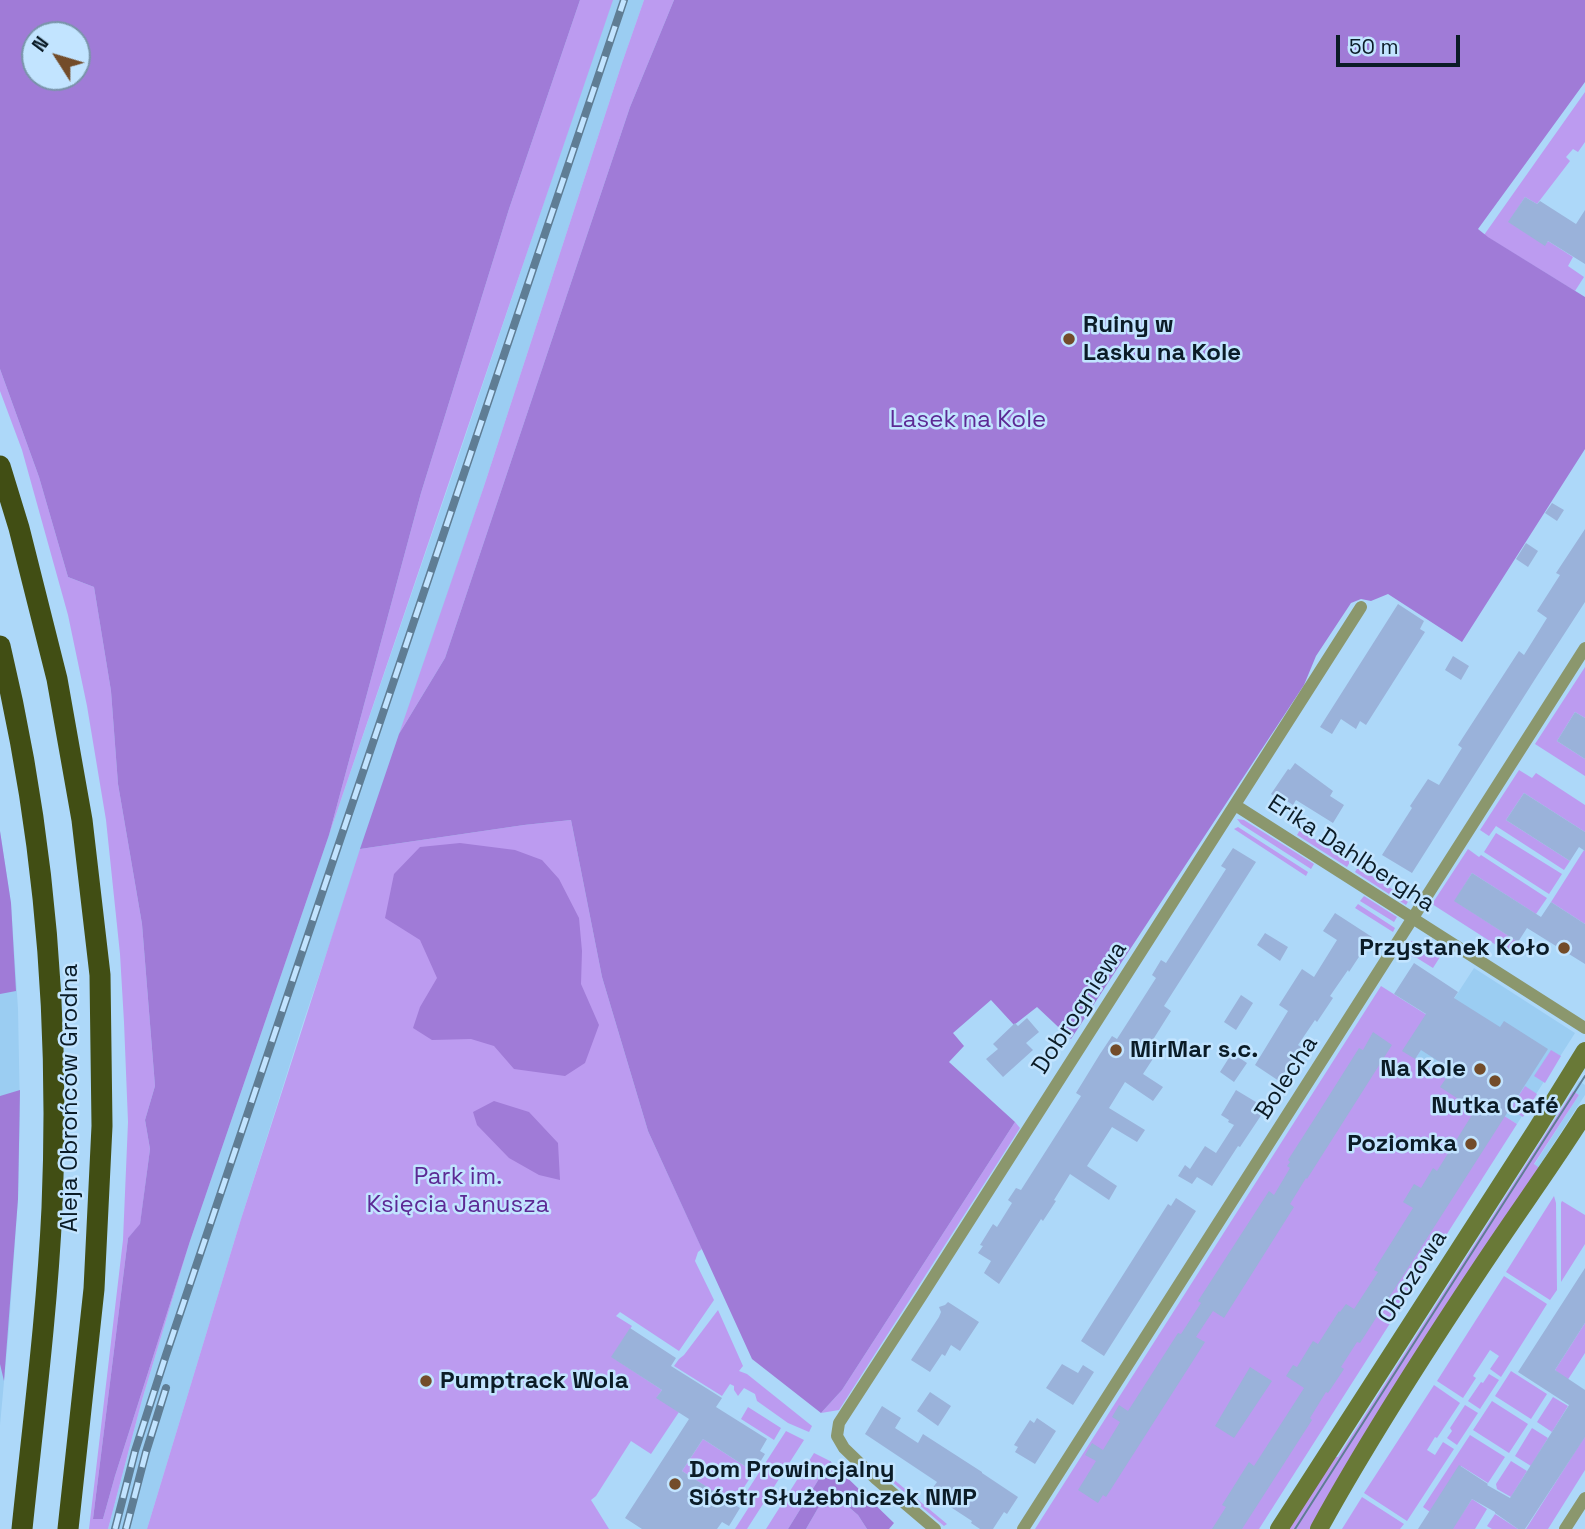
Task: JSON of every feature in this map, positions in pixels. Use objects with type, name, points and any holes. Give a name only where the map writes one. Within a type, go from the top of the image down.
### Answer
[{"type":"highway","name":"Aleja Obrońców Grodna","points":[[0,466],[19,528],[57,679],[82,820],[100,975],[102,1126],[94,1289],[68,1529]]},
{"type":"highway","name":"Aleja Obrońców Grodna","points":[[0,646],[11,689],[33,815],[47,934],[54,1102],[52,1208],[45,1312],[22,1529]]},
{"type":"street","name":"Dobrogniewa","points":[[935,1529],[844,1448],[836,1436],[842,1417],[1361,607]]},
{"type":"street","name":"Bolecha","points":[[1023,1529],[1585,648]]},
{"type":"street","name":"Erika Dahlbergha","points":[[1235,805],[1585,1028]]},
{"type":"street","name":"Obozowa","points":[[1279,1529],[1585,1051]]},
{"type":"street","points":[[1319,1529],[1350,1472],[1397,1398],[1585,1113]]},
{"type":"street","points":[[1565,1529],[1585,1498]]},
{"type":"shaded area","points":[[612,0],[644,0],[303,1023],[147,1529],[108,1529],[142,1400],[190,1241]]},
{"type":"shaded area","points":[[0,831],[11,903],[18,1009],[20,1114],[18,1199],[0,1425]]},
{"type":"shaded area","points":[[1474,968],[1575,1033],[1517,1124],[1415,1059]]},
{"type":"shaded area","points":[[1579,1081],[1585,1085],[1585,1095],[1538,1168],[1534,1165],[1579,1095],[1573,1091]]},
{"type":"green space","points":[[0,0],[580,0],[509,209],[421,493],[329,835],[190,1241],[103,1519],[93,1519],[128,1238],[140,1224],[150,1149],[145,1120],[155,1086],[142,924],[118,784],[111,691],[94,587],[68,577],[39,477],[0,369]]},
{"type":"green space","points":[[580,0],[613,0],[329,835],[421,493],[509,209]]},
{"type":"green space","points":[[644,0],[674,0],[630,107],[445,658],[399,734],[484,486]]},
{"type":"green space","name":"Lasek na Kole","points":[[674,0],[1585,0],[1585,82],[1478,229],[1585,297],[1585,449],[1462,642],[1388,594],[1371,601],[1361,599],[1351,603],[1316,656],[1304,685],[1071,1039],[1037,1007],[1014,1025],[991,1000],[953,1033],[964,1046],[949,1062],[1015,1122],[842,1390],[821,1413],[752,1359],[648,1131],[602,977],[571,820],[360,849],[399,734],[445,658],[630,107]]},
{"type":"green space","points":[[1585,92],[1585,142],[1578,152],[1573,149],[1566,157],[1570,161],[1537,204],[1525,197],[1509,222],[1545,245],[1548,241],[1573,257],[1568,266],[1584,277],[1575,291],[1484,235]]},
{"type":"green space","points":[[0,369],[39,477],[68,577],[94,587],[111,691],[118,784],[142,924],[155,1086],[145,1120],[150,1149],[140,1225],[128,1238],[93,1519],[103,1519],[190,1241],[142,1400],[108,1529],[89,1529],[123,1240],[128,1122],[120,954],[106,820],[87,706],[68,615],[22,450],[0,391]]},
{"type":"green space","points":[[1585,667],[1585,718],[1575,712],[1557,741],[1585,759],[1585,776],[1535,744]]},
{"type":"green space","points":[[1519,770],[1532,778],[1536,773],[1585,805],[1585,832],[1524,793],[1506,820],[1570,861],[1564,870],[1496,826],[1489,836],[1480,830]]},
{"type":"green space","points":[[1237,819],[1244,820],[1314,864],[1311,869],[1241,824]]},
{"type":"green space","name":"Park im. Księcia Janusza","points":[[571,820],[602,977],[648,1131],[702,1249],[695,1261],[714,1300],[679,1351],[620,1312],[616,1316],[632,1326],[612,1357],[662,1390],[657,1397],[679,1412],[651,1454],[631,1441],[591,1500],[609,1529],[147,1529],[241,1219],[360,849]]},
{"type":"green space","points":[[1238,827],[1308,872],[1306,876],[1234,829]]},
{"type":"green space","points":[[1300,830],[1350,862],[1347,867],[1297,835]]},
{"type":"green space","points":[[0,831],[11,903],[16,991],[0,994]]},
{"type":"green space","points":[[1496,833],[1562,874],[1549,894],[1484,852]]},
{"type":"green space","points":[[460,843],[515,850],[542,860],[559,879],[579,918],[581,984],[599,1025],[585,1063],[565,1076],[514,1069],[494,1046],[471,1039],[432,1040],[413,1028],[420,1007],[437,978],[420,940],[385,918],[394,874],[420,847]]},
{"type":"green space","points":[[1468,849],[1547,898],[1536,914],[1472,873],[1455,901],[1518,942],[1510,954],[1432,904]]},
{"type":"green space","points":[[1585,851],[1585,924],[1551,902]]},
{"type":"green space","points":[[1358,867],[1409,900],[1406,905],[1355,872]]},
{"type":"green space","points":[[1364,896],[1397,917],[1394,922],[1360,901]]},
{"type":"green space","points":[[1358,904],[1395,928],[1393,932],[1355,908]]},
{"type":"green space","points":[[1410,941],[1416,941],[1440,957],[1433,968],[1417,958],[1402,954]]},
{"type":"green space","points":[[1381,986],[1438,1022],[1415,1059],[1517,1124],[1259,1529],[1035,1529]]},
{"type":"green space","points":[[1551,1050],[1561,1056],[1545,1083],[1534,1076]]},
{"type":"green space","points":[[1525,1086],[1537,1094],[1523,1117],[1510,1109]]},
{"type":"green space","points":[[20,1090],[18,1199],[4,1381],[0,1364],[0,1096]]},
{"type":"green space","points":[[1573,1091],[1579,1095],[1534,1164],[1542,1170],[1311,1529],[1285,1529],[1338,1457]]},
{"type":"green space","points":[[494,1101],[529,1112],[558,1143],[560,1180],[539,1175],[509,1158],[477,1125],[473,1112]]},
{"type":"green space","points":[[1015,1122],[1020,1128],[839,1410],[821,1413],[842,1390]]},
{"type":"green space","points":[[1554,1196],[1557,1290],[1550,1300],[1506,1272]]},
{"type":"green space","points":[[1562,1201],[1585,1215],[1585,1244],[1561,1282],[1561,1203]]},
{"type":"green space","points":[[1504,1276],[1547,1304],[1501,1377],[1490,1369],[1499,1356],[1490,1350],[1463,1398],[1437,1381]]},
{"type":"green space","points":[[718,1310],[743,1366],[739,1371],[747,1374],[812,1426],[809,1432],[788,1423],[757,1401],[755,1394],[744,1388],[738,1396],[734,1386],[730,1384],[722,1396],[674,1366]]},
{"type":"green space","points":[[1585,1323],[1585,1353],[1567,1381],[1555,1370]]},
{"type":"green space","points":[[1511,1371],[1547,1394],[1531,1419],[1495,1396]]},
{"type":"green space","points":[[1489,1374],[1499,1380],[1480,1409],[1468,1401]]},
{"type":"green space","points":[[1434,1385],[1460,1403],[1427,1450],[1435,1455],[1443,1442],[1454,1449],[1407,1521],[1364,1493]]},
{"type":"green space","points":[[1553,1397],[1568,1406],[1552,1432],[1537,1422]]},
{"type":"green space","points":[[1492,1401],[1528,1424],[1509,1453],[1473,1430]]},
{"type":"green space","points":[[1465,1405],[1478,1413],[1457,1445],[1447,1438],[1452,1431],[1450,1428]]},
{"type":"green space","points":[[748,1407],[781,1428],[774,1440],[741,1419]]},
{"type":"green space","points":[[1532,1428],[1548,1438],[1531,1466],[1515,1456]]},
{"type":"green space","points":[[786,1431],[804,1440],[747,1529],[735,1529],[749,1507],[740,1502]]},
{"type":"green space","points":[[1470,1435],[1505,1457],[1488,1483],[1461,1466],[1430,1512],[1423,1507]]},
{"type":"green space","points":[[1585,1436],[1585,1470],[1548,1529],[1526,1529]]},
{"type":"green space","points":[[703,1439],[754,1472],[733,1504],[682,1471]]},
{"type":"green space","points":[[814,1453],[830,1461],[788,1529],[766,1529]]},
{"type":"green space","points":[[830,1461],[894,1523],[889,1529],[867,1529],[858,1515],[836,1496],[821,1503],[806,1529],[788,1529]]},
{"type":"green space","points":[[1511,1461],[1527,1471],[1511,1497],[1497,1489],[1496,1484]]},
{"type":"green space","points":[[886,1473],[947,1524],[944,1526],[884,1475]]},
{"type":"green space","points":[[836,1496],[858,1515],[867,1529],[806,1529],[821,1503]]},
{"type":"green space","points":[[1362,1497],[1404,1524],[1400,1529],[1342,1529]]},
{"type":"green space","points":[[1472,1499],[1487,1509],[1475,1529],[1452,1529]]},
{"type":"green space","points":[[1495,1514],[1518,1529],[1492,1529],[1487,1526]]},
{"type":"building","points":[[1525,197],[1537,204],[1540,201],[1576,224],[1585,210],[1585,264],[1548,241],[1545,246],[1508,222]]},
{"type":"building","points":[[1552,503],[1564,510],[1557,521],[1545,513]]},
{"type":"building","points":[[1585,529],[1585,602],[1412,873],[1382,855],[1428,779],[1439,785],[1462,748],[1458,745],[1519,651],[1524,655],[1547,618],[1537,611],[1560,575],[1556,573]]},
{"type":"building","points":[[1526,543],[1538,551],[1528,567],[1516,559]]},
{"type":"building","points":[[1398,604],[1424,621],[1420,629],[1425,632],[1366,725],[1360,721],[1356,729],[1341,719],[1332,734],[1320,727]]},
{"type":"building","points":[[1453,656],[1469,666],[1461,680],[1445,670]]},
{"type":"building","points":[[1575,712],[1585,718],[1585,759],[1557,741]]},
{"type":"building","points":[[1295,763],[1333,791],[1330,796],[1344,805],[1333,823],[1296,800],[1293,805],[1271,794]]},
{"type":"building","points":[[1524,793],[1585,832],[1585,851],[1579,847],[1570,861],[1506,820]]},
{"type":"building","points":[[1233,848],[1256,862],[1164,1006],[1171,1011],[1149,1046],[1158,1051],[1143,1074],[1163,1087],[1153,1101],[1125,1082],[1109,1108],[1145,1130],[1137,1142],[1112,1127],[1087,1166],[1117,1186],[1109,1200],[1070,1174],[1054,1200],[1056,1201],[1043,1221],[1041,1219],[999,1284],[984,1273],[991,1261],[978,1253],[983,1246],[980,1245],[993,1224],[997,1227],[1012,1203],[1008,1200],[1016,1188],[1021,1190],[1081,1096],[1076,1093],[1100,1054],[1112,1036],[1117,1039],[1156,978],[1152,975],[1161,960],[1166,963],[1226,869],[1221,866]]},
{"type":"building","points":[[1472,873],[1541,917],[1551,902],[1585,924],[1585,964],[1527,928],[1518,942],[1454,901]]},
{"type":"building","points":[[1335,913],[1372,937],[1330,996],[1333,998],[1317,1022],[1315,1020],[1298,1045],[1301,1047],[1279,1081],[1255,1065],[1288,1011],[1279,1005],[1302,969],[1314,977],[1337,940],[1323,931]]},
{"type":"building","points":[[1265,933],[1288,947],[1280,961],[1257,945]]},
{"type":"building","points":[[1414,963],[1458,992],[1454,998],[1500,1027],[1504,1021],[1548,1049],[1360,1343],[1357,1342],[1341,1367],[1344,1369],[1328,1393],[1326,1392],[1310,1418],[1312,1420],[1242,1529],[1212,1529],[1226,1507],[1222,1505],[1249,1462],[1254,1466],[1304,1388],[1286,1376],[1293,1365],[1297,1367],[1313,1341],[1318,1344],[1346,1304],[1354,1309],[1378,1272],[1374,1270],[1413,1208],[1403,1202],[1414,1184],[1421,1188],[1433,1168],[1437,1171],[1475,1110],[1440,1087],[1452,1070],[1421,1050],[1415,1059],[1402,1051],[1426,1014],[1394,994]]},
{"type":"building","points":[[1241,995],[1253,1003],[1236,1030],[1224,1022]]},
{"type":"building","points":[[1027,1018],[1039,1032],[1026,1043],[1033,1050],[1003,1077],[986,1059],[998,1049],[993,1044],[1015,1023],[1018,1026]]},
{"type":"building","points":[[1373,1032],[1392,1045],[1290,1204],[1294,1207],[1224,1318],[1213,1311],[1196,1337],[1205,1342],[1106,1497],[1103,1495],[1098,1503],[1078,1490],[1096,1461],[1085,1455],[1092,1443],[1103,1450],[1120,1422],[1112,1417],[1119,1405],[1128,1411],[1178,1333],[1181,1334],[1201,1303],[1198,1301],[1269,1191],[1274,1195],[1290,1168],[1287,1166],[1290,1162],[1288,1160],[1359,1048],[1363,1050]]},
{"type":"building","points":[[1232,1053],[1247,1063],[1234,1082],[1220,1072]]},
{"type":"building","points":[[1236,1090],[1266,1108],[1212,1186],[1197,1177],[1192,1184],[1178,1176],[1185,1165],[1190,1169],[1205,1146],[1216,1153],[1234,1125],[1221,1115]]},
{"type":"building","points":[[1176,1198],[1196,1211],[1104,1356],[1081,1341],[1168,1204],[1171,1206]]},
{"type":"building","points":[[1585,1268],[1585,1323],[1555,1370],[1585,1390],[1585,1437],[1525,1529],[1518,1529],[1472,1499],[1453,1529],[1418,1529],[1459,1465],[1510,1498],[1569,1405],[1518,1372]]},
{"type":"building","points":[[948,1302],[979,1322],[960,1351],[951,1345],[930,1372],[911,1360],[939,1317],[939,1307]]},
{"type":"building","points":[[630,1328],[676,1358],[671,1366],[722,1398],[716,1407],[767,1439],[760,1451],[765,1454],[754,1472],[703,1439],[682,1471],[740,1508],[729,1526],[722,1522],[717,1529],[642,1529],[625,1518],[689,1419],[656,1398],[662,1390],[611,1357]]},
{"type":"building","points":[[1062,1364],[1078,1373],[1083,1365],[1094,1372],[1073,1405],[1046,1388]]},
{"type":"building","points":[[1250,1367],[1272,1381],[1234,1438],[1215,1426]]},
{"type":"building","points":[[930,1392],[951,1406],[938,1426],[917,1411]]},
{"type":"building","points":[[882,1406],[901,1418],[895,1428],[918,1443],[923,1434],[1018,1497],[993,1529],[980,1529],[929,1493],[937,1482],[865,1434]]},
{"type":"building","points":[[1037,1418],[1056,1431],[1035,1464],[1015,1452],[1018,1447],[1014,1445],[1030,1420],[1034,1423]]},
{"type":"tram line","points":[[1295,1529],[1585,1076]]},
{"type":"railway","points":[[115,1529],[135,1451],[166,1355],[624,0]]},
{"type":"railway","points":[[126,1529],[166,1388]]},
{"type":"place","name":"Ruiny w Lasku na Kole","points":[[1069,339]]},
{"type":"place","name":"Przystanek Koło","points":[[1564,948]]},
{"type":"place","name":"MirMar s.c.","points":[[1116,1050]]},
{"type":"place","name":"Na Kole","points":[[1480,1069]]},
{"type":"place","name":"Nutka Café","points":[[1495,1081]]},
{"type":"place","name":"Poziomka","points":[[1471,1144]]},
{"type":"place","name":"Pumptrack Wola","points":[[426,1381]]},
{"type":"place","name":"Dom Prowincjalny Sióstr Służebniczek NMP","points":[[675,1484]]}]
